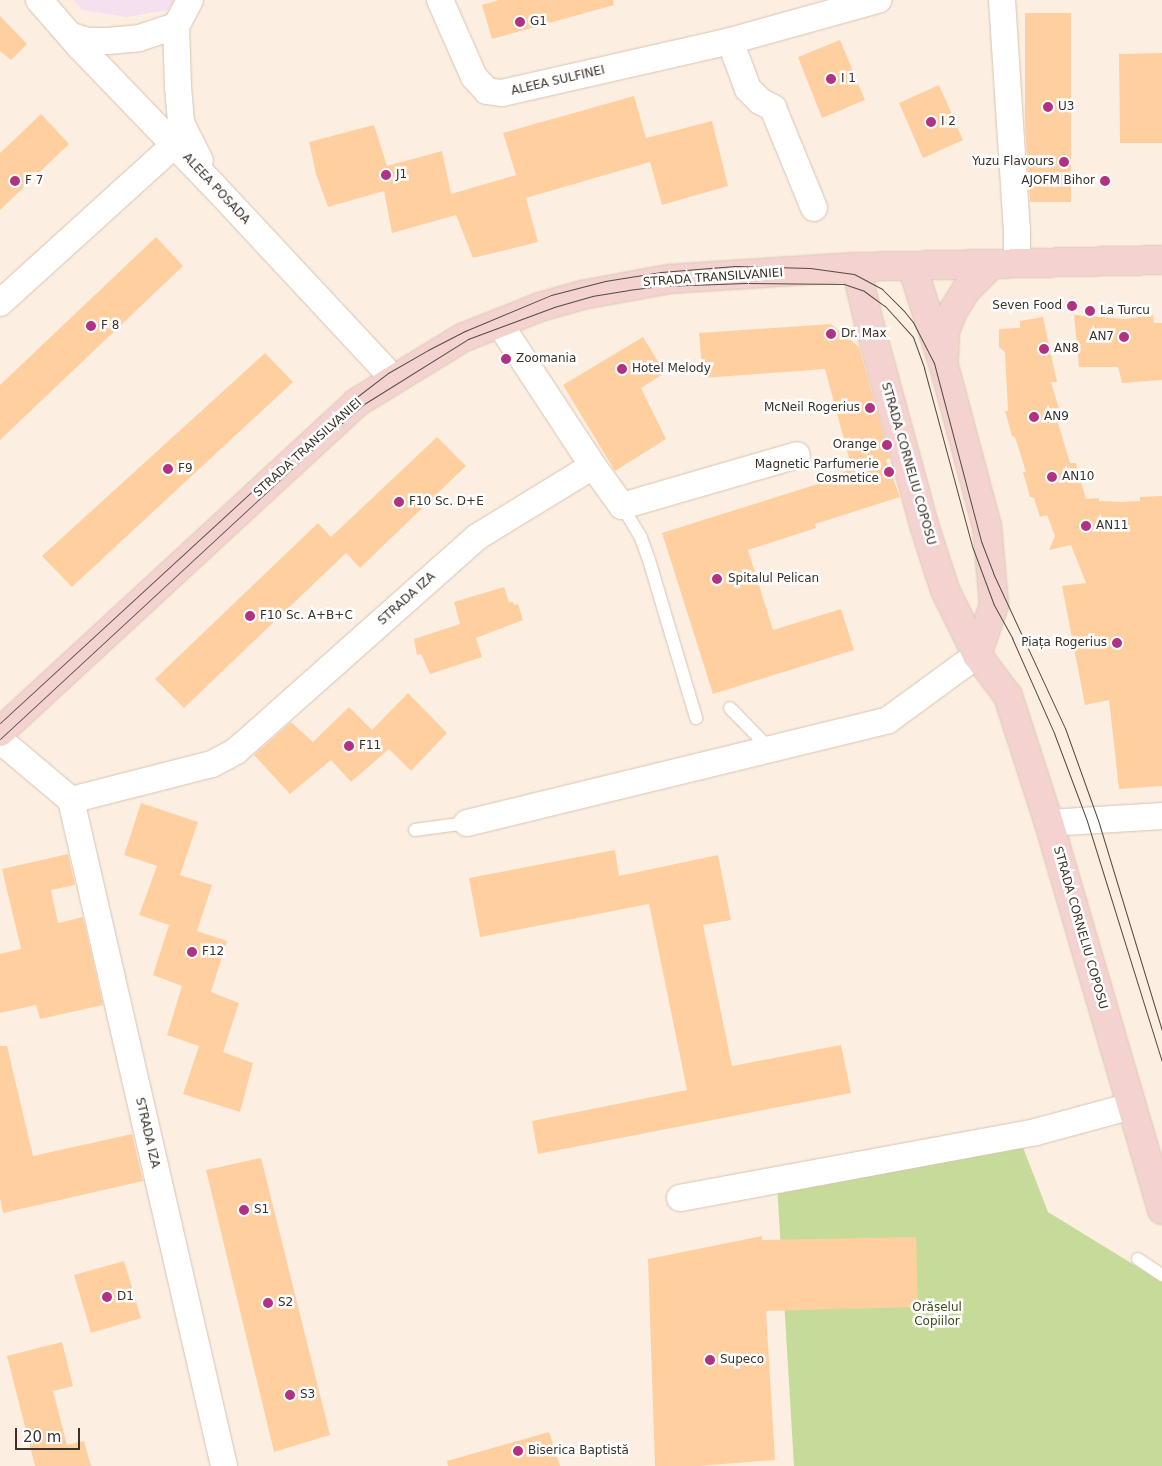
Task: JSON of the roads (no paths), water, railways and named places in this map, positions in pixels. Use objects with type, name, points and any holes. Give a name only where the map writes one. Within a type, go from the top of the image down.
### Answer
[{"type":"main road","name":"STRADA TRANSILVANIEI","points":[[0,732],[320,434],[356,404],[462,338],[540,306],[669,279],[856,267],[1162,260]]},
{"type":"main road","points":[[944,366],[945,332],[953,311],[967,289],[1004,264]]},
{"type":"main road","points":[[912,266],[944,366],[990,546],[994,605],[977,655]]},
{"type":"main road","name":"STRADA CORNELIU COPOSU","points":[[856,267],[866,312],[945,590],[977,655],[1008,696],[1049,823],[1162,1210]]},
{"type":"street","name":"ALEEA POSADA","points":[[39,0],[80,47],[213,185],[394,379]]},
{"type":"street","points":[[190,0],[176,26],[181,123],[213,185]]},
{"type":"street","name":"ALEEA SULFINEI","points":[[440,0],[474,77],[487,91],[502,93],[730,41],[878,0]]},
{"type":"street","points":[[1002,0],[1017,229],[1004,264]]},
{"type":"street","points":[[72,36],[107,42],[139,38],[176,26]]},
{"type":"street","points":[[730,41],[748,89],[760,101],[773,108],[814,208]]},
{"type":"street","points":[[0,304],[174,145]]},
{"type":"street","points":[[499,323],[593,466],[622,506],[797,454]]},
{"type":"street","name":"STRADA IZA","points":[[224,1466],[71,800],[212,764],[236,751],[477,537],[593,466]]},
{"type":"street","points":[[467,823],[888,720],[977,655]]},
{"type":"street","points":[[0,740],[71,800]]},
{"type":"street","points":[[1049,823],[1162,816]]},
{"type":"street","points":[[680,1198],[1036,1132],[1132,1106]]},
{"type":"lane","points":[[622,506],[641,538],[649,560],[696,718]]},
{"type":"lane","points":[[730,708],[771,750]]},
{"type":"lane","points":[[415,830],[467,823]]},
{"type":"lane","points":[[1138,1259],[1162,1275]]},
{"type":"tram line","points":[[0,723],[345,406],[388,373],[428,350],[465,331],[551,295],[605,281],[661,272],[735,266],[810,268],[854,274],[882,289],[904,311],[913,322],[934,363],[981,541],[993,573],[1065,728],[1098,820],[1162,1030]]},
{"type":"tram line","points":[[0,739],[364,404],[468,339],[554,307],[592,296],[628,290],[662,286],[746,283],[844,284],[864,291],[885,306],[913,337],[924,368],[972,546],[994,605],[1012,638],[1054,733],[1087,821],[1162,1062]]},
{"type":"place","name":"G1","points":[[520,22]]},
{"type":"place","name":"I 1","points":[[831,79]]},
{"type":"place","name":"U3","points":[[1048,107]]},
{"type":"place","name":"I 2","points":[[931,122]]},
{"type":"place","name":"Yuzu Flavours","points":[[1064,162]]},
{"type":"place","name":"J1","points":[[386,175]]},
{"type":"place","name":"F 7","points":[[15,181]]},
{"type":"place","name":"AJOFM Bihor","points":[[1105,181]]},
{"type":"place","name":"Seven Food","points":[[1072,306]]},
{"type":"place","name":"La Turcu","points":[[1090,311]]},
{"type":"place","name":"F 8","points":[[91,326]]},
{"type":"place","name":"Dr. Max","points":[[831,334]]},
{"type":"place","name":"AN7","points":[[1124,337]]},
{"type":"place","name":"AN8","points":[[1044,349]]},
{"type":"place","name":"Zoomania","points":[[506,359]]},
{"type":"place","name":"Hotel Melody","points":[[622,369]]},
{"type":"place","name":"McNeil Rogerius","points":[[870,408]]},
{"type":"place","name":"AN9","points":[[1034,417]]},
{"type":"place","name":"Orange","points":[[887,445]]},
{"type":"place","name":"F9","points":[[168,469]]},
{"type":"place","name":"Magnetic Parfumerie Cosmetice","points":[[889,472]]},
{"type":"place","name":"AN10","points":[[1052,477]]},
{"type":"place","name":"F10 Sc. D+E","points":[[399,502]]},
{"type":"place","name":"AN11","points":[[1086,526]]},
{"type":"place","name":"Spitalul Pelican","points":[[717,579]]},
{"type":"place","name":"F10 Sc. A+B+C","points":[[250,616]]},
{"type":"place","name":"Piața Rogerius","points":[[1117,643]]},
{"type":"place","name":"F11","points":[[349,746]]},
{"type":"place","name":"F12","points":[[192,952]]},
{"type":"place","name":"S1","points":[[244,1210]]},
{"type":"place","name":"D1","points":[[107,1297]]},
{"type":"place","name":"S2","points":[[268,1303]]},
{"type":"place","name":"Supeco","points":[[710,1360]]},
{"type":"place","name":"S3","points":[[290,1395]]},
{"type":"place","name":"Biserica Baptistă","points":[[518,1451]]},
{"type":"park label","name":"Orășelul Copiilor","points":[[937,1315]]}]
